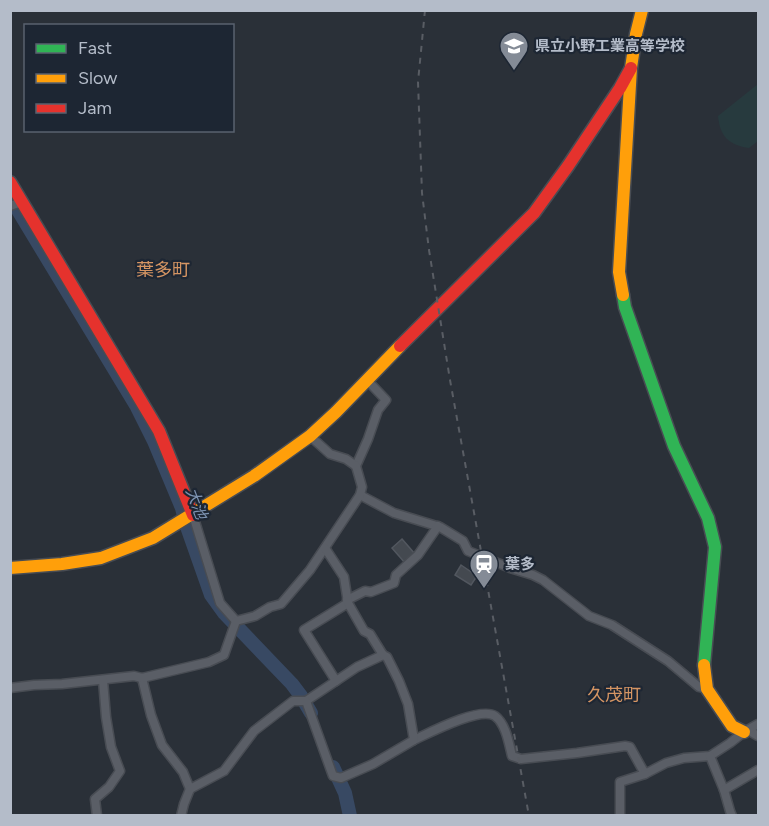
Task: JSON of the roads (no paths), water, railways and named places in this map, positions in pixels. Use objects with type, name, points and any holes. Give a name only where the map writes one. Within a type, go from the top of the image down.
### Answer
[{"type":"street","points":[[642,10],[631,68],[619,272],[625,307],[674,446],[708,518],[715,547],[704,669],[707,689],[732,726],[759,736]]},
{"type":"street","points":[[10,568],[101,558],[153,538],[254,476],[310,436],[534,213],[620,88],[631,68]]},
{"type":"street","points":[[10,182],[16,204],[159,431],[193,515],[220,603],[236,621]]},
{"type":"street","points":[[356,466],[378,410],[386,400],[367,380]]},
{"type":"street","points":[[236,621],[255,616],[281,603],[310,570],[360,495],[362,487],[356,466],[346,459],[330,454],[310,436]]},
{"type":"street","points":[[360,495],[394,513],[438,526],[463,542],[468,551],[543,580],[589,616],[612,625],[668,660],[699,687],[707,689]]},
{"type":"street","points":[[336,681],[304,630],[365,591],[371,592],[394,583],[396,575],[418,555],[438,526]]},
{"type":"street","points":[[325,548],[344,577],[348,602],[364,631],[370,634],[383,655],[387,657],[399,681],[408,704],[414,740]]},
{"type":"street","points":[[10,688],[134,676],[142,678],[209,662],[224,655],[236,621]]},
{"type":"street","points":[[182,816],[190,789],[224,771],[254,731],[293,701],[306,701],[357,667],[383,655]]},
{"type":"street","points":[[142,678],[151,716],[162,745],[183,772],[190,789]]},
{"type":"street","points":[[97,816],[95,799],[109,787],[120,771],[111,747],[103,680]]},
{"type":"street","points":[[306,701],[333,776],[341,778],[373,764],[445,725],[485,713],[495,716],[502,725],[512,756],[521,759],[625,746],[630,747],[645,774]]},
{"type":"street","points":[[620,816],[620,782],[645,774],[666,763],[684,758],[710,756],[759,724]]},
{"type":"street","points":[[710,756],[732,816]]},
{"type":"street","points":[[724,790],[759,770]]},
{"type":"waterway","name":"大池","points":[[10,197],[137,407],[182,508],[211,595],[224,613],[292,684],[311,713]]},
{"type":"waterway","name":"大池","points":[[333,767],[345,793],[350,816]]},
{"type":"railway","points":[[425,10],[418,82],[422,193],[429,250],[450,380],[529,816]]},
{"type":"place","name":"県立小野工業高等学校","points":[[514,72]]},
{"type":"place","name":"葉多","points":[[484,590]]},
{"type":"district","name":"葉多町","points":[[163,270]]},
{"type":"district","name":"久茂町","points":[[614,695]]}]
